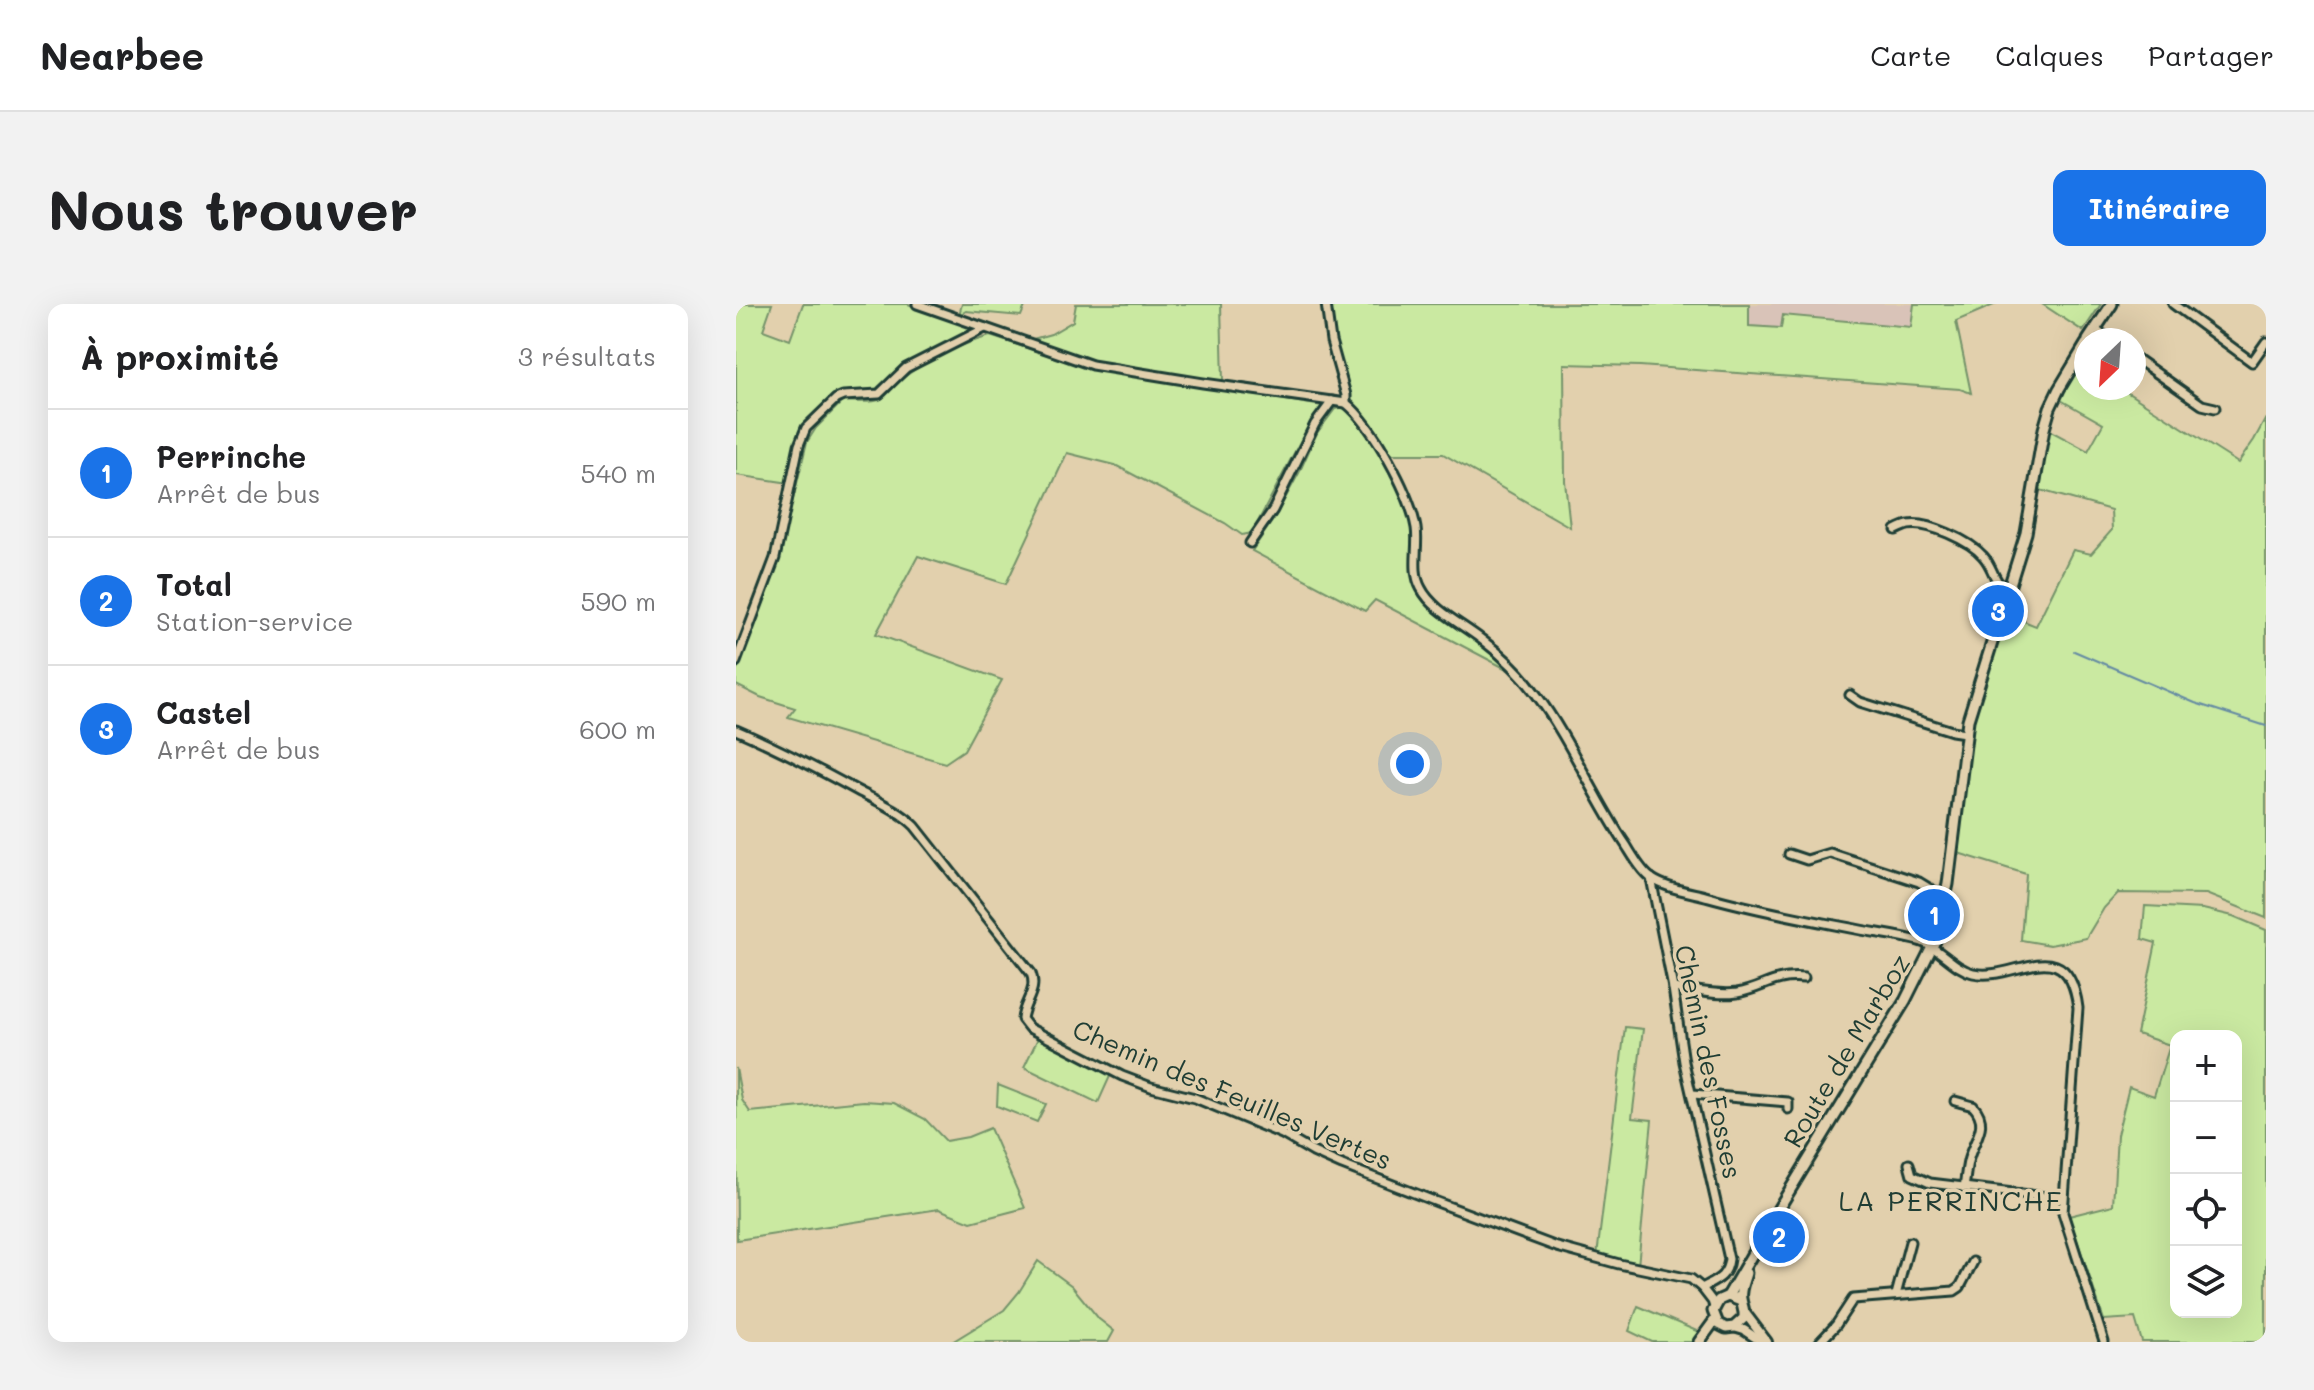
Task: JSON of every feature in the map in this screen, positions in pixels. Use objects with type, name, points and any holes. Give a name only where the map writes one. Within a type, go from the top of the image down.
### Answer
[{"type":"main road","name":"Route de Marboz","points":[[2096,328],[2112,304]]},
{"type":"main road","name":"Route de Marboz","points":[[1726,1297],[1905,1001],[1933,947],[1945,898],[1965,733],[2026,533],[2050,408],[2074,364]]},
{"type":"main road","name":"Route de Marboz","points":[[1741,1301],[1748,1264]]},
{"type":"main road","points":[[1726,1297],[1741,1301],[1745,1313],[1742,1322],[1734,1327],[1719,1323],[1714,1307],[1726,1297]]},
{"type":"main road","points":[[1702,1342],[1719,1323]]},
{"type":"street","points":[[917,304],[1092,365],[1346,403]]},
{"type":"street","points":[[1326,304],[1331,341],[1346,403],[1382,451],[1408,503],[1416,529],[1416,567],[1421,588],[1440,608],[1502,657],[1535,692],[1603,811],[1651,878],[1685,891],[1765,912],[1914,940],[1933,947],[1953,964],[1977,974],[2042,963],[2054,965],[2070,981],[2078,1008],[2063,1199],[2065,1222],[2104,1342]]},
{"type":"street","points":[[2178,305],[2252,362],[2266,342]]},
{"type":"street","points":[[736,662],[775,558],[799,445],[806,428],[836,399],[879,394],[906,368],[985,328]]},
{"type":"street","points":[[2146,365],[2202,405],[2215,408]]},
{"type":"street","points":[[1250,543],[1277,503],[1315,424],[1332,401]]},
{"type":"street","points":[[1896,530],[1908,525],[1920,525],[1957,537],[1983,555],[1994,579],[2009,591]]},
{"type":"street","points":[[1850,695],[1860,702],[1965,733]]},
{"type":"street","name":"Chemin des Feuilles Vertes","points":[[736,730],[829,775],[902,815],[915,826],[1031,973],[1034,988],[1022,1014],[1029,1028],[1122,1076],[1195,1098],[1282,1134],[1342,1165],[1557,1247],[1619,1264],[1685,1277],[1696,1281],[1709,1295]]},
{"type":"street","points":[[1789,854],[1807,860],[1830,853],[1919,882],[1945,898]]},
{"type":"street","name":"Chemin des Fosses","points":[[1651,878],[1684,1062],[1729,1259],[1722,1277],[1702,1288]]},
{"type":"street","points":[[1673,988],[1731,993],[1783,977],[1804,978]]},
{"type":"street","points":[[1693,1094],[1788,1102],[1788,1109]]},
{"type":"street","points":[[1955,1101],[1973,1106],[1981,1119],[1981,1130],[1967,1163],[1964,1188]]},
{"type":"street","points":[[1909,1164],[1912,1175],[1923,1181],[2063,1199]]},
{"type":"street","points":[[1896,1295],[1910,1242]]},
{"type":"street","points":[[1820,1342],[1853,1299],[1958,1290],[1973,1262]]},
{"type":"street","points":[[1714,1307],[1709,1295],[1726,1297]]},
{"type":"street","points":[[1745,1313],[1765,1342]]},
{"type":"street","points":[[1734,1327],[1765,1342]]},
{"type":"shaded area","points":[[1749,304],[1914,304],[1911,327],[1784,315],[1782,328],[1749,326]]},
{"type":"green space","points":[[736,304],[772,304],[763,330],[790,340],[803,304],[908,304],[975,328],[974,332],[913,360],[879,390],[840,395],[827,401],[806,424],[790,483],[736,475]]},
{"type":"green space","points":[[962,304],[1026,304],[1021,316],[966,311],[959,315]]},
{"type":"green space","points":[[1076,304],[1221,304],[1223,382],[1089,361],[1033,339],[1051,334],[1073,321]]},
{"type":"green space","points":[[1329,304],[1749,304],[1749,326],[1781,328],[1783,315],[1911,327],[1914,304],[1996,304],[1956,321],[1971,393],[1960,389],[1640,366],[1564,364],[1565,481],[1570,527],[1443,454],[1390,454],[1351,401],[1335,347]]},
{"type":"green space","points":[[2042,304],[2101,304],[2085,328],[2078,328]]},
{"type":"green space","points":[[990,336],[1092,369],[1323,406],[1302,438],[1252,533],[1242,535],[1115,465],[1067,453],[1006,584],[918,556],[876,634],[1002,680],[964,750],[945,763],[788,717],[795,708],[760,697],[736,685],[736,671],[780,553],[807,442],[816,428],[843,401],[877,401],[901,379],[924,364]]},
{"type":"green space","points":[[2074,373],[2074,400],[2139,400],[2238,463],[2266,418],[2266,918],[2206,894],[2118,893],[2104,908],[2086,938],[2050,945],[2021,940],[2026,874],[1958,853],[1962,786],[1970,729],[2006,614],[2036,626],[2073,550],[2091,554],[2112,530],[2111,510],[2040,490],[2049,430],[2088,451],[2103,424],[2059,399]]},
{"type":"green space","points":[[1346,407],[1376,448],[1405,501],[1414,530],[1413,572],[1417,588],[1429,602],[1516,674],[1375,600],[1365,611],[1252,551],[1275,517],[1317,433],[1335,409]]},
{"type":"green space","points":[[2145,906],[2203,909],[2233,916],[2266,930],[2266,1342],[2142,1342],[2135,1318],[2104,1320],[2069,1216],[2113,1205],[2117,1135],[2129,1087],[2154,1096],[2170,1045],[2137,1034],[2156,943],[2142,939]]},
{"type":"green space","points":[[1625,1027],[1643,1029],[1632,1118],[1652,1120],[1638,1266],[1597,1256]]},
{"type":"green space","points":[[1038,1038],[1111,1074],[1098,1103],[1024,1067]]},
{"type":"green space","points":[[736,1068],[742,1100],[750,1112],[864,1101],[894,1103],[925,1119],[946,1141],[990,1128],[1025,1208],[971,1222],[939,1209],[737,1240]]},
{"type":"green space","points":[[998,1085],[1046,1104],[1037,1122],[997,1106]]},
{"type":"green space","points":[[1038,1261],[1072,1286],[1099,1319],[1114,1331],[1108,1342],[952,1342],[1004,1310]]},
{"type":"green space","points":[[1638,1306],[1699,1332],[1692,1342],[1652,1342],[1629,1331]]},
{"type":"waterway","points":[[2074,651],[2195,703],[2266,726]]},
{"type":"place","name":"Castel","points":[[1998,611]]},
{"type":"place","name":"Perrinche","points":[[1934,915]]},
{"type":"place","name":"Total","points":[[1779,1237]]},
{"type":"district","name":"LA PERRINCHE","points":[[1951,1201]]}]
